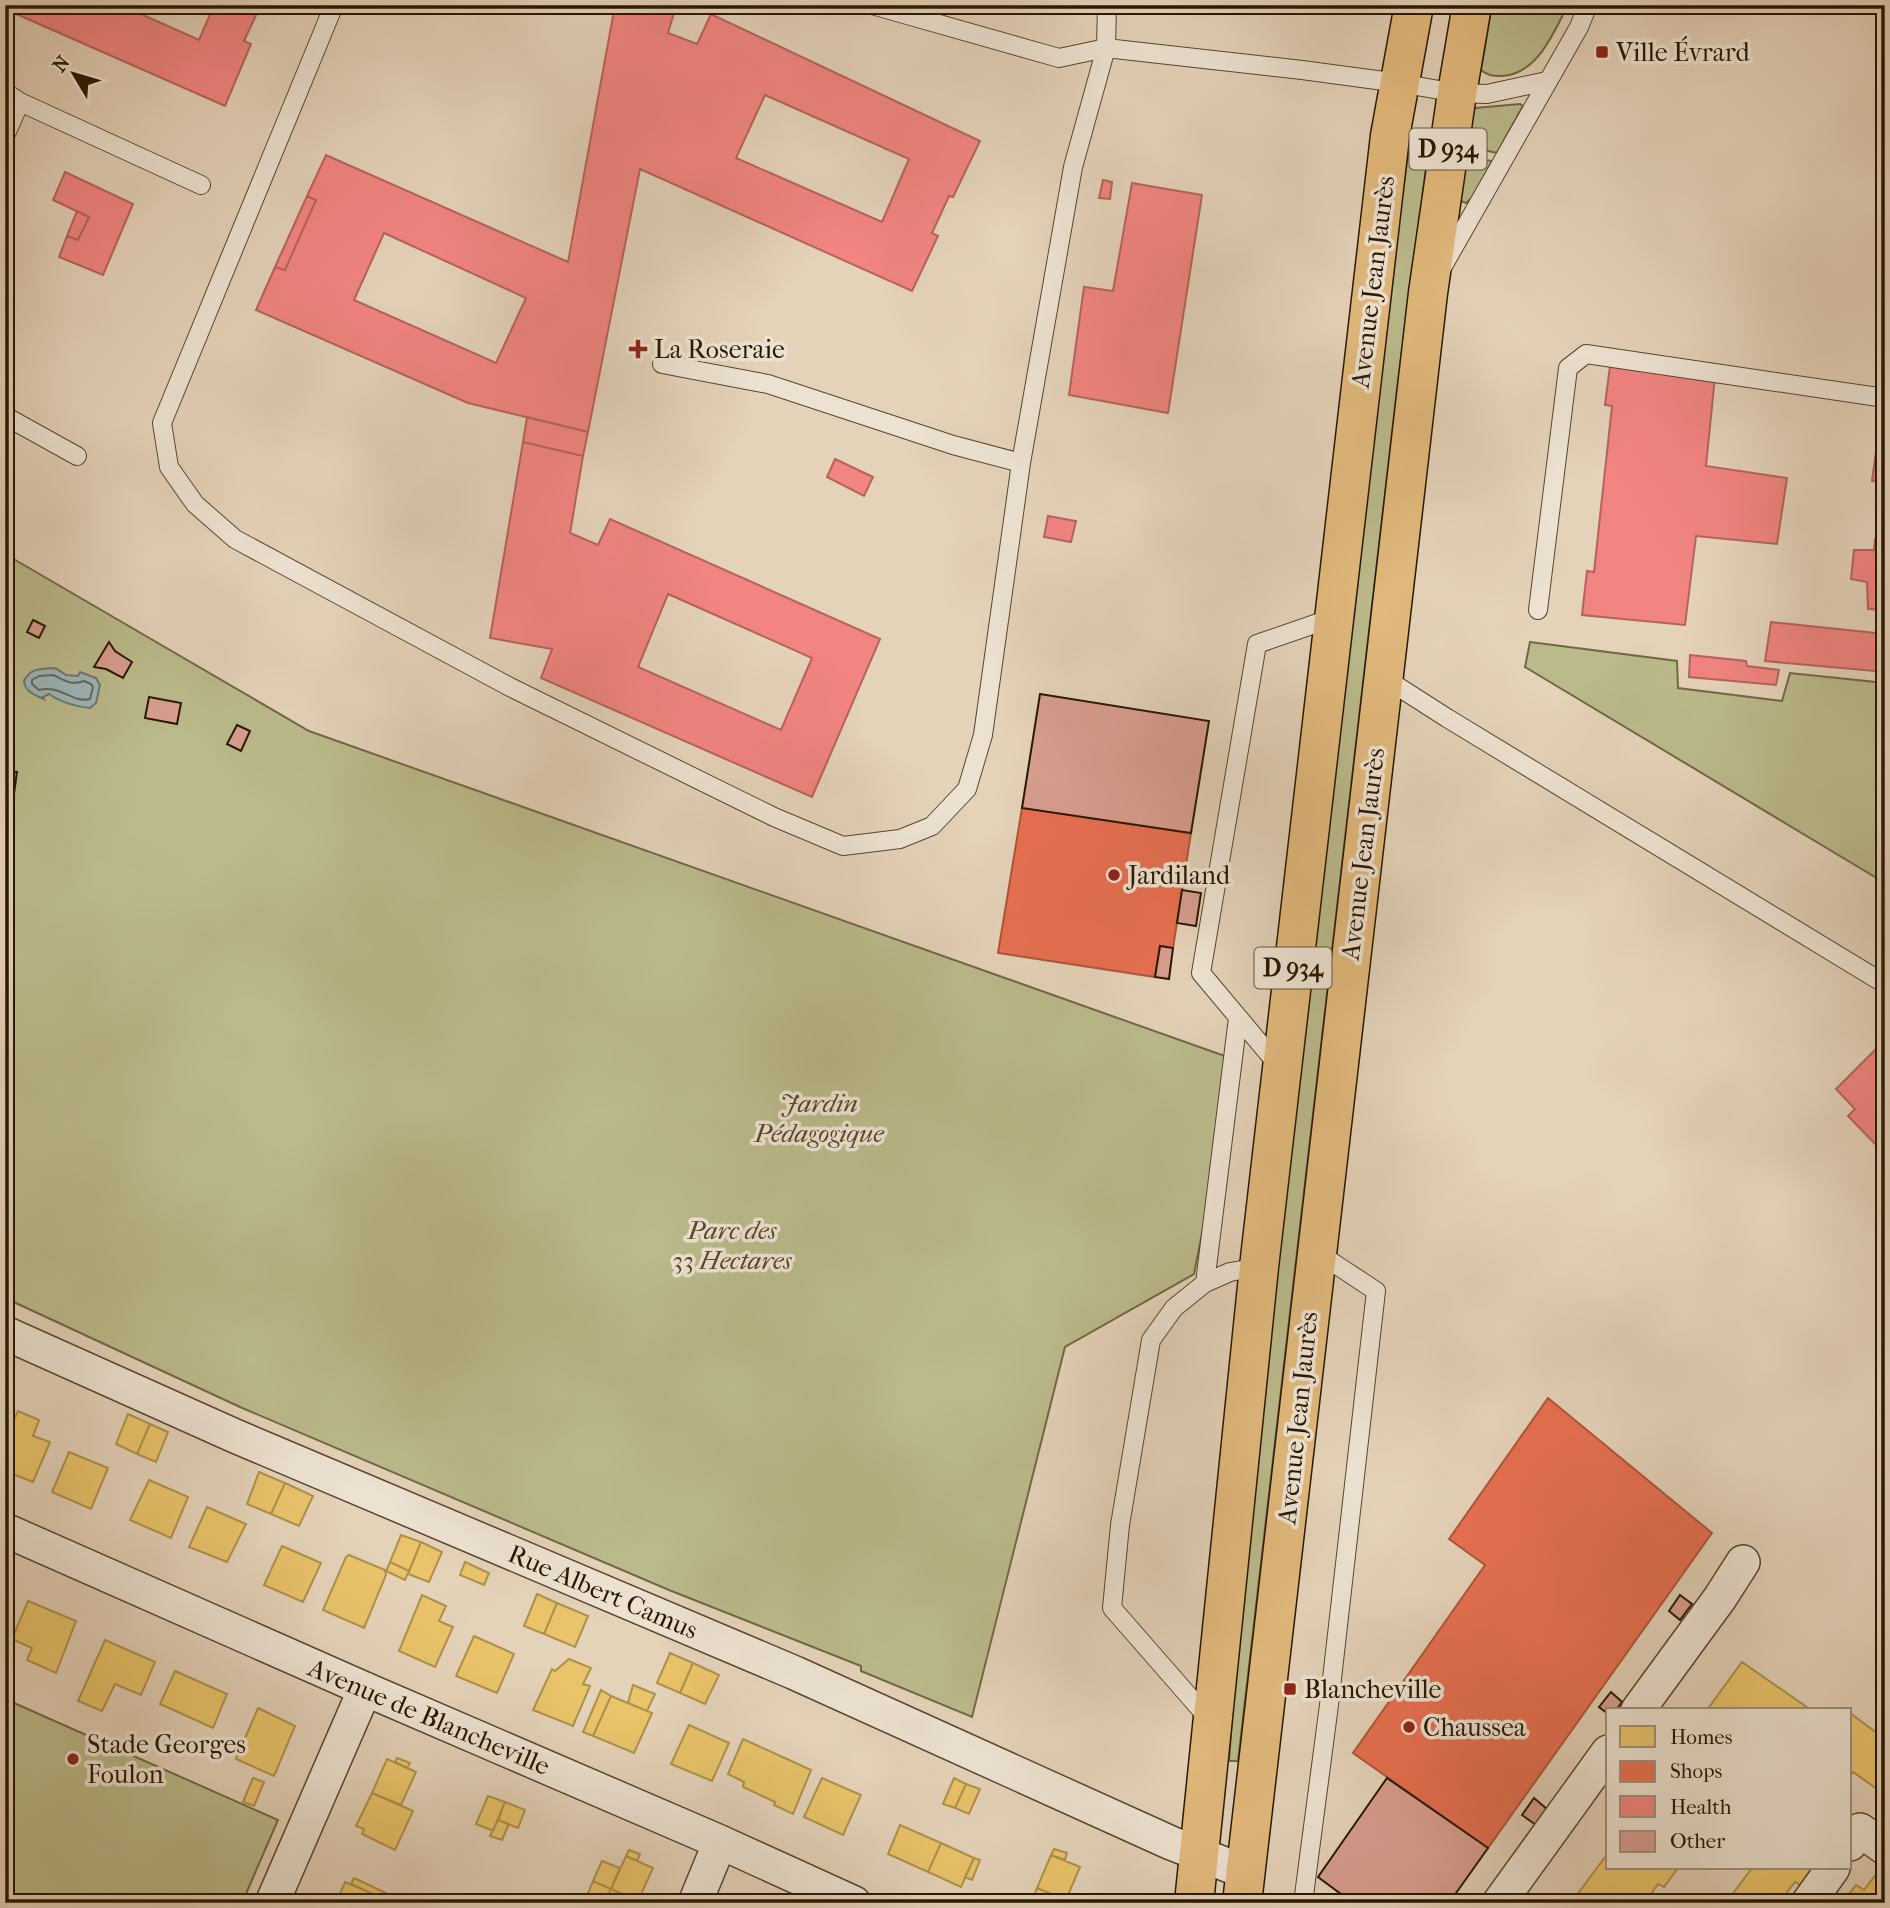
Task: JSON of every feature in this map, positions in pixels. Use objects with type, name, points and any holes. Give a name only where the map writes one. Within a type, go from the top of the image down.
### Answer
[{"type":"main road","name":"Avenue Jean Jaurès","points":[[1199,1855],[1281,1069],[1390,136],[1414,5]]},
{"type":"main road","name":"Avenue Jean Jaurès","points":[[1244,1887],[1428,293],[1472,5]]},
{"type":"main road","name":"D 934","points":[[1194,1903],[1199,1855]]},
{"type":"street","name":"Rue Albert Camus","points":[[5,1333],[235,1436],[795,1673],[1199,1855],[1244,1887]]},
{"type":"street","name":"Avenue de Blancheville","points":[[5,1530],[854,1903]]},
{"type":"street","points":[[1639,1708],[1743,1562]]},
{"type":"street","points":[[272,1903],[365,1689]]},
{"type":"street","points":[[1499,1903],[1606,1755]]},
{"type":"street","points":[[1852,1841],[1860,1830],[1885,1848]]},
{"type":"street","points":[[695,1903],[720,1842]]},
{"type":"street","points":[[1808,1903],[1832,1870]]},
{"type":"lane","points":[[334,5],[162,423],[169,467],[195,504],[234,539],[510,687],[774,817],[843,846],[900,839],[932,826],[967,789],[983,735],[1021,463],[1073,167],[1107,48],[1107,5]]},
{"type":"lane","points":[[872,5],[1059,58],[1107,48],[1399,83],[1457,93],[1487,94],[1547,81]]},
{"type":"lane","points":[[1428,293],[1579,27],[1588,5]]},
{"type":"lane","points":[[5,136],[13,97],[201,185]]},
{"type":"lane","points":[[1538,610],[1568,368],[1586,354],[1885,398]]},
{"type":"lane","points":[[662,365],[768,384],[953,445],[1021,463]]},
{"type":"lane","points":[[5,416],[77,456]]},
{"type":"lane","points":[[1281,1069],[1201,972],[1257,644],[1335,617]]},
{"type":"lane","points":[[1383,677],[1885,984]]},
{"type":"lane","points":[[1205,1283],[1238,1017]]},
{"type":"lane","points":[[1303,1903],[1329,1705],[1376,1291],[1332,1262],[1316,1255]]},
{"type":"lane","points":[[1212,1722],[1112,1608],[1120,1525],[1151,1340],[1174,1308],[1205,1283],[1230,1272],[1259,1267]]},
{"type":"green space","points":[[1492,5],[1568,5],[1535,60],[1515,74],[1502,76],[1481,70]]},
{"type":"green space","points":[[1520,104],[1523,106],[1497,153],[1467,146],[1475,108]]},
{"type":"green space","points":[[1409,147],[1428,153],[1398,381],[1238,1761],[1229,1761],[1288,1159]]},
{"type":"green space","points":[[1466,157],[1492,161],[1474,196],[1466,203],[1460,198]]},
{"type":"green space","name":"Parc des 33 Hectares","points":[[5,554],[309,731],[1236,1060],[1194,1274],[1065,1347],[972,1717],[861,1671],[861,1666],[669,1590],[240,1407],[5,1298]]},
{"type":"green space","points":[[1530,642],[1677,661],[1678,688],[1782,701],[1790,673],[1885,683],[1885,883],[1525,667]]},
{"type":"green space","name":"Stade Georges Foulon","points":[[5,1699],[278,1820],[242,1903],[5,1903]]},
{"type":"water","points":[[53,668],[66,675],[78,676],[80,672],[96,678],[100,685],[96,703],[90,708],[80,707],[49,694],[43,697],[44,699],[28,690],[24,681],[29,674],[36,670]]},
{"type":"building: Homes","points":[[18,1411],[39,1420],[33,1436],[50,1442],[33,1482],[5,1471],[5,1432],[7,1433]]},
{"type":"building: Homes","points":[[128,1414],[150,1424],[137,1454],[116,1444]]},
{"type":"building: Homes","points":[[150,1424],[168,1432],[156,1462],[137,1454]]},
{"type":"building: Homes","points":[[69,1452],[108,1468],[91,1509],[52,1492]]},
{"type":"building: Homes","points":[[259,1472],[285,1483],[271,1514],[247,1504]]},
{"type":"building: Homes","points":[[149,1480],[188,1497],[171,1538],[130,1520]]},
{"type":"building: Homes","points":[[285,1483],[313,1496],[299,1526],[271,1514]]},
{"type":"building: Homes","points":[[207,1507],[246,1524],[227,1562],[189,1547]]},
{"type":"building: Homes","points":[[401,1535],[421,1542],[409,1571],[390,1562]]},
{"type":"building: Homes","points":[[421,1542],[442,1552],[429,1582],[408,1574]]},
{"type":"building: Homes","points":[[282,1546],[321,1563],[303,1602],[264,1585]]},
{"type":"building: Homes","points":[[349,1555],[385,1570],[386,1575],[364,1628],[323,1610]]},
{"type":"building: Homes","points":[[390,1562],[409,1571],[405,1580],[386,1571]]},
{"type":"building: Homes","points":[[465,1562],[489,1573],[484,1585],[460,1575]]},
{"type":"building: Homes","points":[[537,1594],[557,1603],[544,1634],[524,1626]]},
{"type":"building: Homes","points":[[422,1595],[446,1606],[439,1621],[453,1627],[435,1667],[399,1651]]},
{"type":"building: Homes","points":[[28,1601],[76,1621],[56,1673],[27,1660],[32,1648],[12,1639]]},
{"type":"building: Homes","points":[[557,1603],[588,1616],[575,1647],[544,1634]]},
{"type":"building: Homes","points":[[474,1636],[514,1654],[497,1693],[456,1676]]},
{"type":"building: Homes","points":[[105,1640],[155,1662],[141,1695],[115,1684],[102,1711],[78,1701]]},
{"type":"building: Homes","points":[[670,1653],[693,1663],[680,1693],[657,1683]]},
{"type":"building: Homes","points":[[569,1659],[591,1668],[583,1684],[590,1686],[573,1726],[533,1710],[552,1669],[555,1671]]},
{"type":"building: Homes","points":[[1742,1662],[1808,1708],[1708,1708]]},
{"type":"building: Homes","points":[[693,1663],[719,1675],[705,1704],[680,1693]]},
{"type":"building: Homes","points":[[175,1671],[227,1694],[213,1728],[160,1704]]},
{"type":"building: Homes","points":[[633,1685],[655,1694],[647,1711],[628,1703]]},
{"type":"building: Homes","points":[[601,1690],[611,1696],[593,1736],[583,1732]]},
{"type":"building: Homes","points":[[611,1696],[652,1713],[634,1753],[593,1736]]},
{"type":"building: Homes","points":[[258,1708],[295,1726],[274,1776],[236,1759]]},
{"type":"building: Homes","points":[[1852,1714],[1885,1739],[1885,1807],[1879,1802],[1884,1794],[1853,1772]]},
{"type":"building: Homes","points":[[689,1725],[729,1743],[712,1781],[671,1764]]},
{"type":"building: Homes","points":[[743,1739],[811,1770],[793,1814],[743,1787],[744,1782],[728,1774]]},
{"type":"building: Homes","points":[[397,1758],[410,1763],[407,1768],[395,1762]]},
{"type":"building: Homes","points":[[387,1759],[416,1772],[401,1805],[372,1793]]},
{"type":"building: Homes","points":[[253,1778],[264,1782],[254,1806],[243,1802]]},
{"type":"building: Homes","points":[[822,1778],[861,1795],[843,1835],[804,1817]]},
{"type":"building: Homes","points":[[954,1778],[966,1784],[955,1808],[943,1804]]},
{"type":"building: Homes","points":[[966,1784],[980,1789],[969,1814],[955,1808]]},
{"type":"building: Homes","points":[[372,1793],[413,1811],[395,1850],[362,1834],[364,1829],[356,1826]]},
{"type":"building: Homes","points":[[488,1796],[505,1802],[493,1831],[476,1824]]},
{"type":"building: Homes","points":[[505,1802],[525,1810],[518,1828],[498,1820]]},
{"type":"building: Homes","points":[[498,1820],[509,1824],[502,1840],[490,1836]]},
{"type":"building: Homes","points":[[900,1825],[941,1843],[928,1872],[888,1854]]},
{"type":"building: Homes","points":[[941,1843],[974,1858],[961,1887],[928,1872]]},
{"type":"building: Homes","points":[[1054,1849],[1067,1853],[1065,1860],[1051,1855]]},
{"type":"building: Homes","points":[[629,1850],[640,1854],[637,1861],[626,1856]]},
{"type":"building: Homes","points":[[1051,1855],[1080,1867],[1066,1900],[1037,1888]]},
{"type":"building: Homes","points":[[626,1856],[653,1868],[638,1901],[611,1889]]},
{"type":"building: Homes","points":[[1606,1856],[1606,1870],[1677,1870],[1664,1887],[1658,1884],[1645,1903],[1571,1903]]},
{"type":"building: Homes","points":[[974,1858],[980,1860],[972,1880],[965,1877]]},
{"type":"building: Homes","points":[[602,1861],[620,1868],[611,1889],[593,1881]]},
{"type":"building: Homes","points":[[1751,1870],[1816,1870],[1803,1887],[1795,1882],[1779,1903],[1726,1903]]},
{"type":"building: Homes","points":[[1877,1873],[1885,1879],[1885,1903],[1842,1903],[1856,1885],[1864,1890]]},
{"type":"building: Homes","points":[[354,1878],[386,1893],[382,1903],[369,1903],[373,1894],[351,1884]]},
{"type":"building: Homes","points":[[593,1881],[611,1889],[605,1903],[584,1903]]},
{"type":"building: Homes","points":[[345,1882],[373,1894],[369,1903],[336,1903]]},
{"type":"building: Homes","points":[[1037,1888],[1066,1900],[1065,1903],[1031,1903]]},
{"type":"building: Homes","points":[[611,1889],[638,1901],[605,1903]]},
{"type":"building: Shops","points":[[1022,808],[1191,833],[1173,948],[1160,946],[1155,977],[998,953]]},
{"type":"building: Shops","points":[[1548,1398],[1712,1533],[1488,1848],[1353,1753],[1485,1565],[1449,1539]]},
{"type":"building: Health","points":[[5,5],[121,5],[199,40],[214,5],[271,5],[268,12],[259,9],[244,41],[251,44],[225,106],[5,9]]},
{"type":"building: Health","points":[[615,5],[674,13],[668,33],[697,44],[711,14],[980,141],[932,233],[938,236],[912,291],[640,169],[588,432],[468,403],[256,310],[275,267],[285,270],[316,200],[307,196],[326,155],[568,262]],"holes":[[[765,95],[909,159],[882,222],[736,158]],[[384,233],[526,298],[496,363],[354,300]]]},
{"type":"building: Health","points":[[1758,5],[1781,5],[1781,10],[1758,9]]},
{"type":"building: Health","points":[[65,172],[133,204],[103,275],[59,257],[67,236],[78,240],[89,217],[53,200]]},
{"type":"building: Health","points":[[1103,180],[1112,182],[1110,199],[1099,198]]},
{"type":"building: Health","points":[[1132,183],[1202,195],[1168,413],[1069,395],[1084,287],[1113,291]]},
{"type":"building: Health","points":[[307,196],[316,200],[285,270],[275,267]]},
{"type":"building: Health","points":[[77,211],[89,217],[78,240],[67,236]]},
{"type":"building: Health","points":[[1610,366],[1715,377],[1706,466],[1787,478],[1777,544],[1696,536],[1685,625],[1582,615],[1587,571],[1594,572],[1612,406],[1605,405]]},
{"type":"building: Health","points":[[1882,407],[1885,408],[1885,483],[1872,481]]},
{"type":"building: Health","points":[[527,417],[588,432],[583,456],[523,442]]},
{"type":"building: Health","points":[[523,442],[583,456],[570,533],[598,545],[610,519],[880,639],[812,797],[541,678],[552,649],[490,638]],"holes":[[[668,594],[812,658],[781,730],[638,667]]]},
{"type":"building: Health","points":[[835,459],[873,477],[864,496],[827,477]]},
{"type":"building: Health","points":[[1048,516],[1076,521],[1071,542],[1044,537]]},
{"type":"building: Health","points":[[1875,539],[1885,540],[1885,610],[1868,609],[1867,582],[1851,579],[1854,550],[1874,550]]},
{"type":"building: Health","points":[[1771,622],[1885,634],[1885,672],[1765,661]]},
{"type":"building: Health","points":[[1690,655],[1746,661],[1747,666],[1779,670],[1776,685],[1689,677]]},
{"type":"building: Health","points":[[1885,1040],[1885,1144],[1879,1148],[1848,1116],[1855,1109],[1836,1089]]},
{"type":"building: Other","points":[[33,620],[45,626],[39,638],[27,632]]},
{"type":"building: Other","points":[[109,642],[115,651],[132,662],[123,678],[106,669],[94,667]]},
{"type":"building: Other","points":[[1040,694],[1209,721],[1191,833],[1022,808]]},
{"type":"building: Other","points":[[149,697],[181,703],[177,724],[145,718]]},
{"type":"building: Other","points":[[237,725],[250,731],[241,751],[227,744]]},
{"type":"building: Other","points":[[5,771],[17,772],[14,794],[5,793]]},
{"type":"building: Other","points":[[1182,890],[1201,893],[1196,926],[1177,923]]},
{"type":"building: Other","points":[[1160,946],[1173,948],[1169,979],[1155,977]]},
{"type":"building: Other","points":[[1680,1595],[1692,1604],[1680,1620],[1669,1611]]},
{"type":"building: Other","points":[[1611,1692],[1622,1702],[1618,1708],[1606,1708],[1606,1712],[1599,1707]]},
{"type":"building: Other","points":[[1387,1778],[1488,1848],[1449,1903],[1353,1903],[1318,1877]]},
{"type":"building: Other","points":[[1534,1798],[1548,1810],[1536,1825],[1522,1815]]},
{"type":"place","name":"Ville Évrard","points":[[1602,52]]},
{"type":"place","name":"La Roseraie","points":[[638,349]]},
{"type":"place","name":"Jardiland","points":[[1114,875]]},
{"type":"place","name":"Blancheville","points":[[1290,1689]]},
{"type":"place","name":"Chaussea","points":[[1409,1727]]},
{"type":"place","name":"Stade Georges Foulon","points":[[73,1759]]},
{"type":"park label","name":"Jardin Pédagogique","points":[[819,1118]]}]
